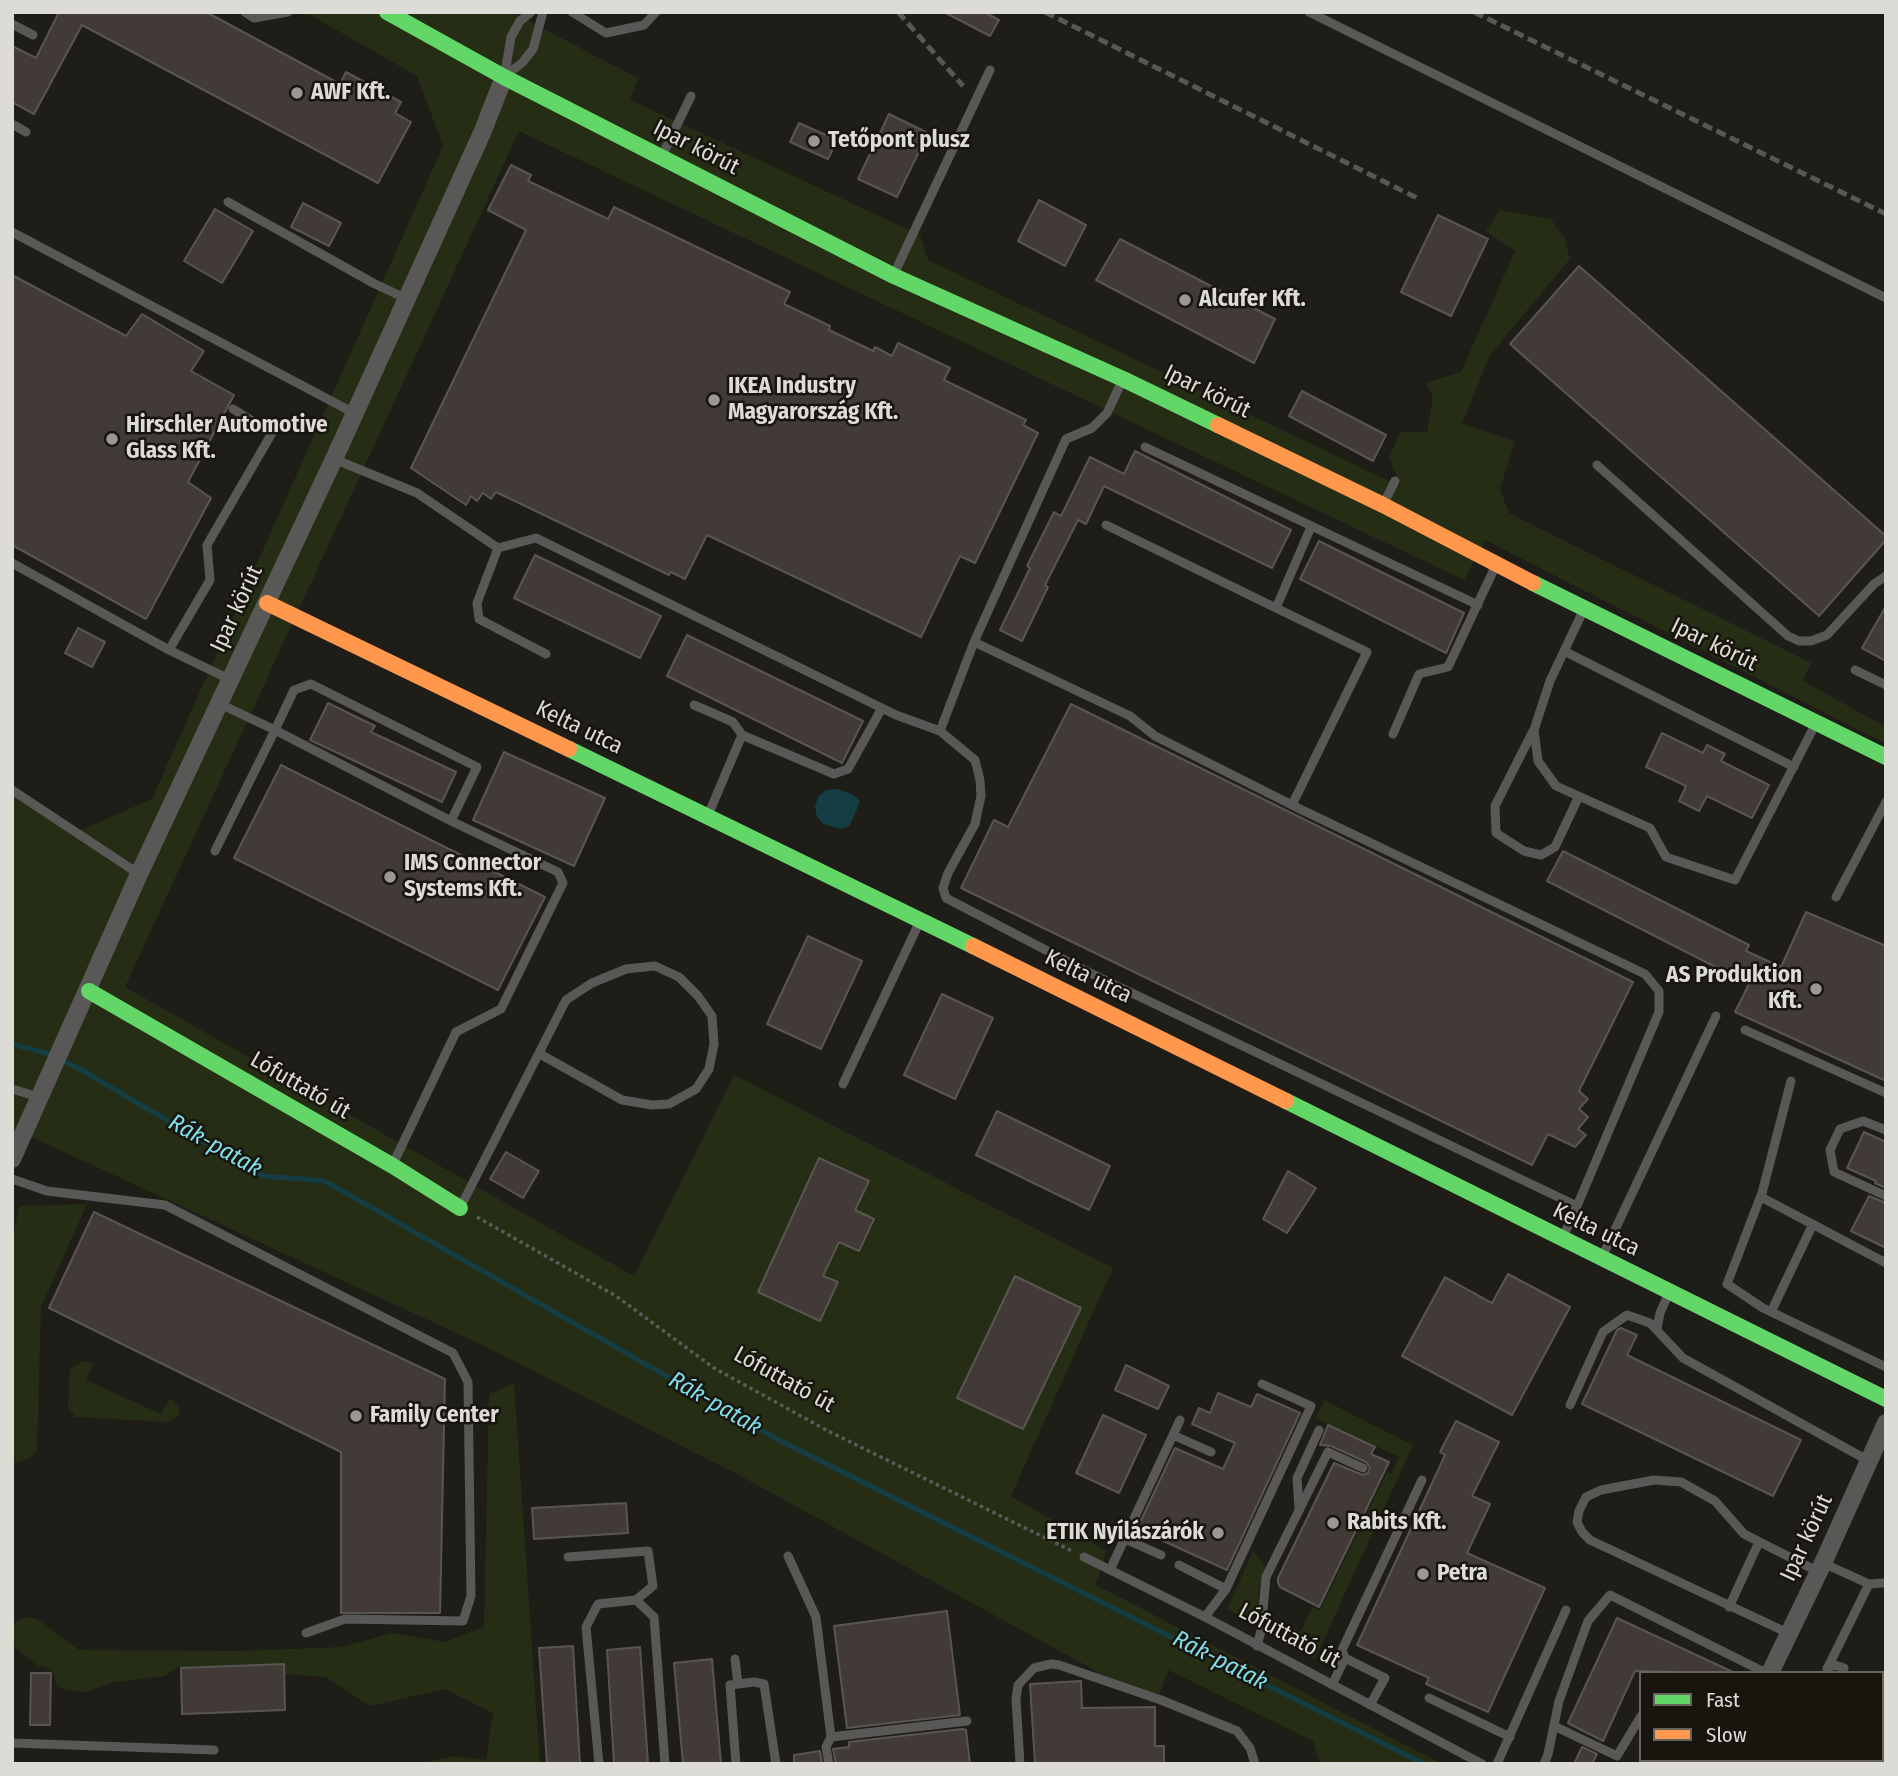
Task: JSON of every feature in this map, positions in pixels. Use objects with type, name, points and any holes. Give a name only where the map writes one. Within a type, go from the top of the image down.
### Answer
[{"type":"street","name":"Ipar körút","points":[[387,12],[504,77],[894,276],[1123,379],[1383,505],[1584,609],[1886,757]]},
{"type":"street","name":"Ipar körút","points":[[12,1159],[139,874],[334,459],[482,133],[504,77]]},
{"type":"street","name":"Kelta utca","points":[[267,603],[920,919],[1886,1399]]},
{"type":"street","name":"Lófuttató út","points":[[89,990],[393,1166],[460,1208]]},
{"type":"street","name":"Ipar körút","points":[[1769,1671],[1790,1634],[1886,1423]]},
{"type":"lane","points":[[245,12],[254,18],[288,12]]},
{"type":"lane","points":[[504,77],[511,37],[520,21],[531,12]]},
{"type":"lane","points":[[504,77],[522,63],[533,49],[543,12]]},
{"type":"lane","points":[[572,12],[606,33],[645,26],[656,12]]},
{"type":"lane","points":[[1309,12],[1886,298]]},
{"type":"lane","points":[[12,24],[33,35]]},
{"type":"lane","points":[[894,276],[990,70]]},
{"type":"lane","points":[[662,158],[691,96]]},
{"type":"lane","points":[[12,124],[26,132]]},
{"type":"lane","points":[[228,202],[405,298]]},
{"type":"lane","points":[[12,232],[354,413]]},
{"type":"lane","points":[[940,731],[974,642],[1066,439],[1092,428],[1107,413],[1123,379]]},
{"type":"lane","points":[[169,650],[210,580],[207,545],[272,433],[233,408]]},
{"type":"lane","points":[[1145,447],[1478,605]]},
{"type":"lane","points":[[334,459],[367,470],[417,493],[498,548],[536,538],[882,708],[940,731],[975,760],[981,796],[975,824],[948,873],[943,888],[946,898],[1086,971],[1577,1206]]},
{"type":"lane","points":[[1597,465],[1788,636],[1811,641],[1827,635],[1874,584],[1886,576]]},
{"type":"lane","points":[[1383,505],[1395,481]]},
{"type":"lane","points":[[1106,525],[1367,652],[1292,805]]},
{"type":"lane","points":[[1276,608],[1311,527]]},
{"type":"lane","points":[[498,548],[477,603],[479,619],[545,653]]},
{"type":"lane","points":[[12,563],[169,650],[231,680]]},
{"type":"lane","points":[[1393,734],[1419,674],[1448,667],[1496,564]]},
{"type":"lane","points":[[1579,796],[1555,847],[1541,855],[1524,851],[1496,833],[1495,806],[1534,730],[1550,681],[1584,609]]},
{"type":"lane","points":[[974,642],[1130,716],[1155,736],[1292,805],[1646,974],[1659,992],[1659,1012],[1562,1239]]},
{"type":"lane","points":[[1564,651],[1794,767]]},
{"type":"lane","points":[[1855,670],[1886,685]]},
{"type":"lane","points":[[215,851],[294,690],[311,684],[477,767],[451,821]]},
{"type":"lane","points":[[220,704],[558,872],[563,883],[501,1009],[456,1032],[393,1166]]},
{"type":"lane","points":[[694,705],[733,722],[742,735],[834,774],[848,769],[882,708]]},
{"type":"lane","points":[[1534,730],[1538,761],[1556,786],[1650,828],[1666,857],[1735,880],[1817,721]]},
{"type":"lane","points":[[708,815],[742,735]]},
{"type":"lane","points":[[12,790],[139,874]]},
{"type":"lane","points":[[1836,897],[1886,802]]},
{"type":"lane","points":[[843,1084],[920,919]]},
{"type":"lane","points":[[460,1208],[566,1000],[592,983],[626,969],[655,966],[679,977],[698,996],[712,1016],[714,1044],[709,1069],[696,1090],[669,1104],[652,1105],[622,1100],[540,1054]]},
{"type":"lane","points":[[1601,1257],[1716,1016]]},
{"type":"lane","points":[[1745,1030],[1886,1093]]},
{"type":"lane","points":[[1791,1080],[1761,1197],[1886,1263]]},
{"type":"lane","points":[[12,1089],[39,1097]]},
{"type":"lane","points":[[1886,1130],[1863,1121],[1840,1129],[1830,1150],[1834,1172],[1886,1196]]},
{"type":"lane","points":[[12,1179],[47,1191],[165,1205],[453,1353],[468,1382],[471,1596],[463,1621],[345,1619],[306,1633]]},
{"type":"lane","points":[[1763,1190],[1727,1284],[1771,1311],[1886,1367]]},
{"type":"lane","points":[[1771,1311],[1813,1224]]},
{"type":"lane","points":[[1657,1329],[1660,1312],[1670,1292]]},
{"type":"lane","points":[[1570,1405],[1603,1332],[1627,1315],[1650,1323],[1683,1358],[1870,1461]]},
{"type":"lane","points":[[1205,1617],[1226,1590],[1311,1406],[1262,1384]]},
{"type":"lane","points":[[1110,1570],[1180,1420]]},
{"type":"lane","points":[[1299,1511],[1297,1478],[1319,1430]]},
{"type":"lane","points":[[1173,1435],[1211,1452]]},
{"type":"lane","points":[[1257,1646],[1261,1632],[1266,1577],[1328,1452],[1363,1468]]},
{"type":"lane","points":[[1370,1705],[1385,1678],[1345,1658],[1342,1650],[1422,1480]]},
{"type":"lane","points":[[1790,1634],[1590,1540],[1577,1522],[1586,1497],[1601,1490],[1654,1480],[1681,1482],[1715,1501],[1744,1534],[1759,1542],[1821,1568],[1869,1584],[1883,1580]]},
{"type":"lane","points":[[1125,1539],[1161,1555]]},
{"type":"lane","points":[[1730,1606],[1759,1542]]},
{"type":"lane","points":[[568,1557],[648,1551],[653,1586],[636,1600],[598,1604],[586,1627],[599,1764]]},
{"type":"lane","points":[[788,1556],[816,1617],[831,1737],[826,1746],[829,1764]]},
{"type":"lane","name":"Lófuttató út","points":[[1084,1557],[1205,1617],[1482,1764]]},
{"type":"lane","points":[[1179,1565],[1226,1590]]},
{"type":"lane","points":[[1826,1671],[1869,1584]]},
{"type":"lane","points":[[1544,1764],[1559,1701],[1588,1620],[1610,1595],[1764,1671]]},
{"type":"lane","points":[[636,1600],[654,1617],[665,1764]]},
{"type":"lane","points":[[1497,1764],[1566,1610]]},
{"type":"lane","points":[[1332,1685],[1345,1658]]},
{"type":"lane","points":[[735,1659],[738,1684]]},
{"type":"lane","points":[[1020,1764],[1016,1691],[1027,1672],[1044,1664],[1059,1665],[1161,1700],[1237,1731],[1245,1739],[1255,1764]]},
{"type":"lane","points":[[1826,1671],[1835,1665],[1844,1668]]},
{"type":"lane","points":[[736,1764],[730,1685],[754,1682],[764,1684],[776,1764]]},
{"type":"lane","points":[[1429,1698],[1510,1737]]},
{"type":"lane","points":[[1554,1726],[1615,1760],[1639,1719]]},
{"type":"lane","points":[[831,1737],[967,1721]]},
{"type":"lane","points":[[12,1743],[214,1750]]},
{"type":"path","name":"Lófuttató út","points":[[460,1208],[616,1296],[714,1368],[828,1431],[1084,1557]]},
{"type":"green space","points":[[305,12],[511,12],[638,78],[630,100],[920,235],[928,260],[1401,487],[1389,458],[1400,432],[1427,432],[1433,398],[1426,383],[1461,372],[1515,251],[1486,231],[1500,210],[1551,219],[1565,239],[1570,259],[1490,355],[1462,424],[1515,441],[1500,489],[1509,513],[1811,663],[1803,681],[1886,727],[1886,744],[1485,540],[1464,580],[519,131],[125,987],[634,1276],[734,1075],[1113,1268],[1011,1496],[1106,1551],[1096,1585],[1442,1764],[1320,1764],[1313,1741],[1168,1670],[1156,1704],[737,1474],[478,1343],[17,1131],[12,1141],[12,785],[79,831],[152,799],[443,146],[417,76]]},
{"type":"green space","points":[[87,1204],[41,1307],[37,1451],[28,1459],[12,1464],[12,1243],[19,1206]]},
{"type":"green space","points":[[83,1361],[94,1363],[86,1380],[161,1414],[170,1398],[179,1407],[179,1415],[168,1422],[75,1417],[68,1406],[70,1369]]},
{"type":"green space","points":[[514,1383],[540,1764],[418,1764],[454,1756],[486,1760],[493,1713],[445,1689],[370,1706],[326,1677],[178,1667],[165,1676],[115,1682],[85,1692],[65,1690],[57,1685],[51,1669],[37,1665],[15,1648],[12,1637],[14,1623],[26,1617],[37,1619],[79,1650],[238,1651],[341,1647],[392,1633],[445,1642],[484,1627],[489,1394]]},
{"type":"green space","points":[[1324,1400],[1413,1445],[1315,1659],[1269,1633],[1273,1627],[1280,1624],[1301,1631],[1312,1607],[1320,1610],[1387,1472],[1391,1474],[1399,1457],[1316,1418]]},
{"type":"green space","points":[[1253,1551],[1266,1568],[1259,1587],[1256,1626],[1227,1609]]},
{"type":"water","points":[[837,789],[854,795],[860,802],[850,825],[842,829],[823,824],[817,817],[815,807],[818,797],[826,790]]},
{"type":"building","name":"AWF Kft.","points":[[59,12],[206,12],[340,84],[346,72],[401,102],[395,113],[411,122],[378,183],[82,25],[34,114],[12,102],[12,46],[36,58]]},
{"type":"building","points":[[944,12],[984,12],[999,20],[990,36]]},
{"type":"building","points":[[889,114],[928,133],[897,197],[858,179]]},
{"type":"building","name":"Tetőpont plusz","points":[[799,123],[837,140],[828,159],[790,142]]},
{"type":"building","name":"IKEA Industry Magyarország Kft.","points":[[511,165],[531,175],[528,181],[608,219],[614,207],[790,292],[784,304],[873,351],[875,347],[892,356],[898,343],[950,368],[944,380],[1026,420],[1023,425],[1038,433],[975,563],[960,556],[921,637],[707,535],[685,579],[671,572],[669,575],[496,492],[491,499],[483,493],[477,501],[471,496],[466,505],[411,468],[526,230],[488,210]]},
{"type":"building","points":[[1039,200],[1086,225],[1065,266],[1018,241]]},
{"type":"building","points":[[303,203],[341,223],[329,246],[291,227]]},
{"type":"building","points":[[215,209],[253,231],[222,283],[184,261]]},
{"type":"building","points":[[1438,215],[1488,239],[1451,316],[1401,292]]},
{"type":"building","name":"Alcufer Kft.","points":[[1120,239],[1275,319],[1254,363],[1096,280]]},
{"type":"building","points":[[1579,266],[1886,536],[1886,540],[1819,616],[1510,344]]},
{"type":"building","name":"Hirschler Automotive Glass Kft.","points":[[12,275],[126,336],[142,314],[204,351],[191,371],[234,395],[188,482],[211,498],[146,619],[12,545]]},
{"type":"building","points":[[1302,391],[1386,435],[1373,461],[1289,416]]},
{"type":"building","points":[[1135,451],[1291,530],[1272,568],[1104,486],[1086,524],[1078,520],[1045,585],[1048,587],[1022,641],[1000,630],[1054,512],[1061,516],[1090,457],[1124,474]]},
{"type":"building","points":[[1319,541],[1464,613],[1446,653],[1300,579]]},
{"type":"building","points":[[535,555],[661,616],[640,658],[514,598]]},
{"type":"building","points":[[1886,606],[1886,661],[1862,648]]},
{"type":"building","points":[[78,628],[105,642],[92,667],[65,653]]},
{"type":"building","points":[[687,635],[863,721],[842,763],[667,676]]},
{"type":"building","points":[[328,703],[375,726],[371,732],[456,772],[442,802],[310,740]]},
{"type":"building","points":[[1071,704],[1633,982],[1579,1091],[1588,1099],[1579,1109],[1588,1117],[1578,1129],[1586,1135],[1575,1147],[1548,1134],[1532,1165],[961,888],[994,820],[1008,827]]},
{"type":"building","points":[[1662,733],[1703,753],[1707,745],[1725,754],[1721,761],[1769,785],[1752,818],[1707,796],[1699,811],[1679,801],[1686,786],[1646,767]]},
{"type":"building","points":[[504,752],[605,798],[574,866],[473,820]]},
{"type":"building","name":"IMS Connector Systems Kft.","points":[[281,765],[545,897],[498,990],[234,858]]},
{"type":"building","name":"AS Produktion Kft.","points":[[1563,851],[1749,945],[1746,951],[1781,967],[1806,912],[1886,946],[1886,1081],[1735,1012],[1749,984],[1547,881]]},
{"type":"building","points":[[808,936],[862,961],[821,1049],[767,1024]]},
{"type":"building","points":[[942,994],[993,1018],[955,1099],[904,1075]]},
{"type":"building","points":[[997,1111],[1110,1166],[1089,1210],[976,1155]]},
{"type":"building","points":[[1864,1132],[1886,1142],[1886,1188],[1847,1168]]},
{"type":"building","points":[[506,1152],[539,1171],[523,1198],[490,1179]]},
{"type":"building","points":[[819,1158],[869,1181],[855,1210],[874,1219],[859,1251],[839,1242],[823,1276],[838,1282],[820,1321],[758,1292]]},
{"type":"building","points":[[1288,1171],[1316,1188],[1287,1233],[1263,1219]]},
{"type":"building","points":[[1869,1196],[1886,1203],[1886,1248],[1851,1231]]},
{"type":"building","name":"Family Center","points":[[94,1212],[445,1379],[440,1613],[341,1613],[341,1452],[49,1308]]},
{"type":"building","points":[[1508,1274],[1570,1307],[1512,1415],[1402,1356],[1445,1277],[1492,1303]]},
{"type":"building","points":[[1015,1276],[1081,1308],[1023,1429],[957,1398]]},
{"type":"building","points":[[1621,1328],[1637,1335],[1627,1355],[1801,1440],[1773,1496],[1582,1404],[1617,1330]]},
{"type":"building","points":[[1126,1365],[1169,1386],[1158,1409],[1115,1390]]},
{"type":"building","points":[[1218,1393],[1251,1407],[1257,1394],[1300,1413],[1227,1570],[1137,1529],[1175,1448],[1223,1469],[1235,1443],[1192,1424],[1199,1408],[1210,1413]]},
{"type":"building","points":[[1103,1415],[1146,1435],[1119,1493],[1076,1473]]},
{"type":"building","points":[[1456,1421],[1499,1442],[1472,1496],[1490,1504],[1467,1553],[1545,1588],[1488,1712],[1426,1684],[1429,1678],[1357,1645],[1445,1455],[1440,1452]]},
{"type":"building","name":"Rabits Kft.","points":[[1328,1425],[1375,1447],[1371,1454],[1389,1462],[1319,1607],[1280,1587],[1278,1578],[1334,1463],[1363,1475],[1368,1473],[1370,1468],[1366,1462],[1331,1446],[1320,1445]]},
{"type":"building","points":[[626,1503],[628,1533],[534,1539],[532,1508]]},
{"type":"building","points":[[947,1611],[960,1715],[847,1728],[834,1626]]},
{"type":"building","points":[[1617,1618],[1731,1671],[1635,1671],[1603,1741],[1568,1723]]},
{"type":"building","points":[[573,1646],[580,1764],[547,1764],[539,1648]]},
{"type":"building","points":[[640,1647],[648,1764],[614,1764],[607,1650]]},
{"type":"building","points":[[712,1659],[721,1764],[683,1764],[674,1663]]},
{"type":"building","points":[[284,1664],[285,1710],[182,1714],[181,1668]]},
{"type":"building","points":[[31,1673],[51,1673],[50,1725],[30,1725]]},
{"type":"building","points":[[1081,1681],[1082,1708],[1155,1707],[1155,1746],[1164,1746],[1164,1764],[1035,1764],[1030,1684]]},
{"type":"building","points":[[966,1730],[970,1764],[836,1764],[833,1749],[849,1747],[849,1742]]},
{"type":"building","points":[[1582,1747],[1597,1754],[1592,1764],[1574,1764]]},
{"type":"building","points":[[820,1751],[822,1764],[794,1764],[794,1755]]},
{"type":"waterway","name":"Rák-patak","points":[[12,1044],[50,1054],[81,1070],[263,1176],[325,1181],[773,1437],[1424,1764]]},
{"type":"railway","points":[[898,12],[963,86]]},
{"type":"railway","points":[[1045,12],[1417,198]]},
{"type":"railway","points":[[1474,12],[1886,214]]},
{"type":"traffic: fast","points":[[387,12],[504,77],[894,276],[1123,379],[1218,425]]},
{"type":"traffic: fast","points":[[1533,583],[1886,757]]},
{"type":"traffic: fast","points":[[569,749],[973,946]]},
{"type":"traffic: fast","points":[[89,991],[393,1166],[460,1208]]},
{"type":"traffic: fast","points":[[1286,1101],[1886,1399]]},
{"type":"traffic: slow","points":[[1218,425],[1383,505],[1533,583]]},
{"type":"traffic: slow","points":[[267,603],[569,749]]},
{"type":"traffic: slow","points":[[973,946],[1286,1101]]},
{"type":"place","name":"AWF Kft.","points":[[297,93]]},
{"type":"place","name":"Tetőpont plusz","points":[[814,141]]},
{"type":"place","name":"Alcufer Kft.","points":[[1185,300]]},
{"type":"place","name":"IKEA Industry Magyarország Kft.","points":[[714,400]]},
{"type":"place","name":"Hirschler Automotive Glass Kft.","points":[[112,439]]},
{"type":"place","name":"IMS Connector Systems Kft.","points":[[390,877]]},
{"type":"place","name":"AS Produktion Kft.","points":[[1816,989]]},
{"type":"place","name":"Family Center","points":[[356,1416]]},
{"type":"place","name":"Rabits Kft.","points":[[1333,1523]]},
{"type":"place","name":"ETIK Nyílászárók","points":[[1218,1533]]},
{"type":"place","name":"Petra","points":[[1423,1574]]}]
